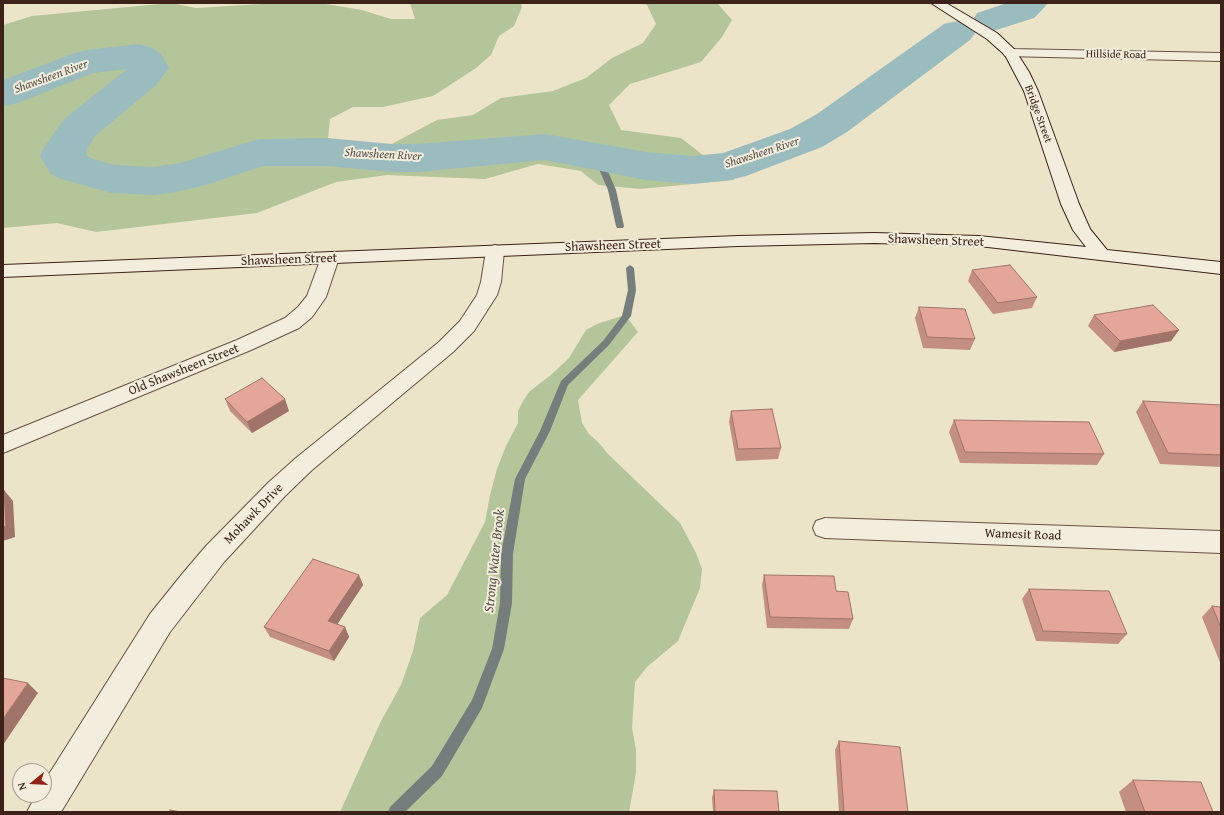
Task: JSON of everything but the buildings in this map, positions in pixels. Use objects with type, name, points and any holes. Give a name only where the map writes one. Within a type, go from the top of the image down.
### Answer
[{"type":"street","name":"Bridge Street","points":[[937,3],[986,32],[1002,44],[1010,53],[1022,72],[1031,91],[1070,204],[1082,230],[1102,256]]},
{"type":"street","name":"Hillside Road","points":[[1010,53],[1221,57]]},
{"type":"street","name":"Shawsheen Street","points":[[3,271],[738,241],[874,238],[979,242],[1221,268]]},
{"type":"street","name":"Mohawk Drive","points":[[43,812],[160,623],[192,581],[215,554],[304,464],[446,347],[467,326],[487,296],[491,282],[495,251]]},
{"type":"street","name":"Old Shawsheen Street","points":[[3,444],[244,345],[292,323],[305,312],[316,297],[330,258]]},
{"type":"street","name":"Wamesit Road","points":[[825,528],[1221,542]]},
{"type":"green space","points":[[171,3],[196,8],[279,3],[320,3],[362,10],[391,19],[415,19],[410,3],[521,3],[522,7],[514,26],[499,36],[491,55],[476,68],[433,96],[383,107],[353,107],[330,119],[328,138],[361,146],[386,147],[437,120],[473,115],[501,98],[553,91],[586,78],[612,58],[643,43],[656,24],[647,5],[643,3],[717,3],[732,20],[722,37],[701,62],[630,84],[609,105],[621,130],[681,138],[735,180],[640,189],[598,185],[581,171],[538,164],[485,179],[387,175],[336,182],[257,213],[96,232],[57,223],[3,228],[3,25],[32,16]]},
{"type":"green space","points":[[625,315],[638,332],[578,400],[582,423],[589,434],[608,454],[680,523],[696,553],[702,569],[700,588],[678,641],[647,667],[635,682],[632,728],[636,750],[636,773],[629,812],[340,812],[381,721],[401,685],[413,651],[420,618],[447,595],[485,522],[497,469],[506,446],[518,423],[518,411],[523,401],[529,392],[569,358],[586,330],[597,324]]},
{"type":"waterway","name":"Shawsheen River","points":[[990,21],[1021,10],[1030,3]]},
{"type":"waterway","name":"Shawsheen River","points":[[3,94],[86,62],[139,56],[147,62],[149,68],[142,77],[79,128],[65,149],[63,156],[66,163],[74,168],[111,179],[153,181],[171,179],[190,175],[259,153],[327,152],[392,158],[418,158],[545,147],[646,166],[692,170],[730,166],[806,138],[832,123],[957,32]]},
{"type":"waterway","name":"Strong Water Brook","points":[[597,155],[612,190],[620,226]]},
{"type":"waterway","name":"Strong Water Brook","points":[[395,812],[437,771],[477,704],[498,649],[506,603],[507,554],[520,479],[545,431],[564,383],[606,343],[626,316],[632,290],[630,268]]}]
